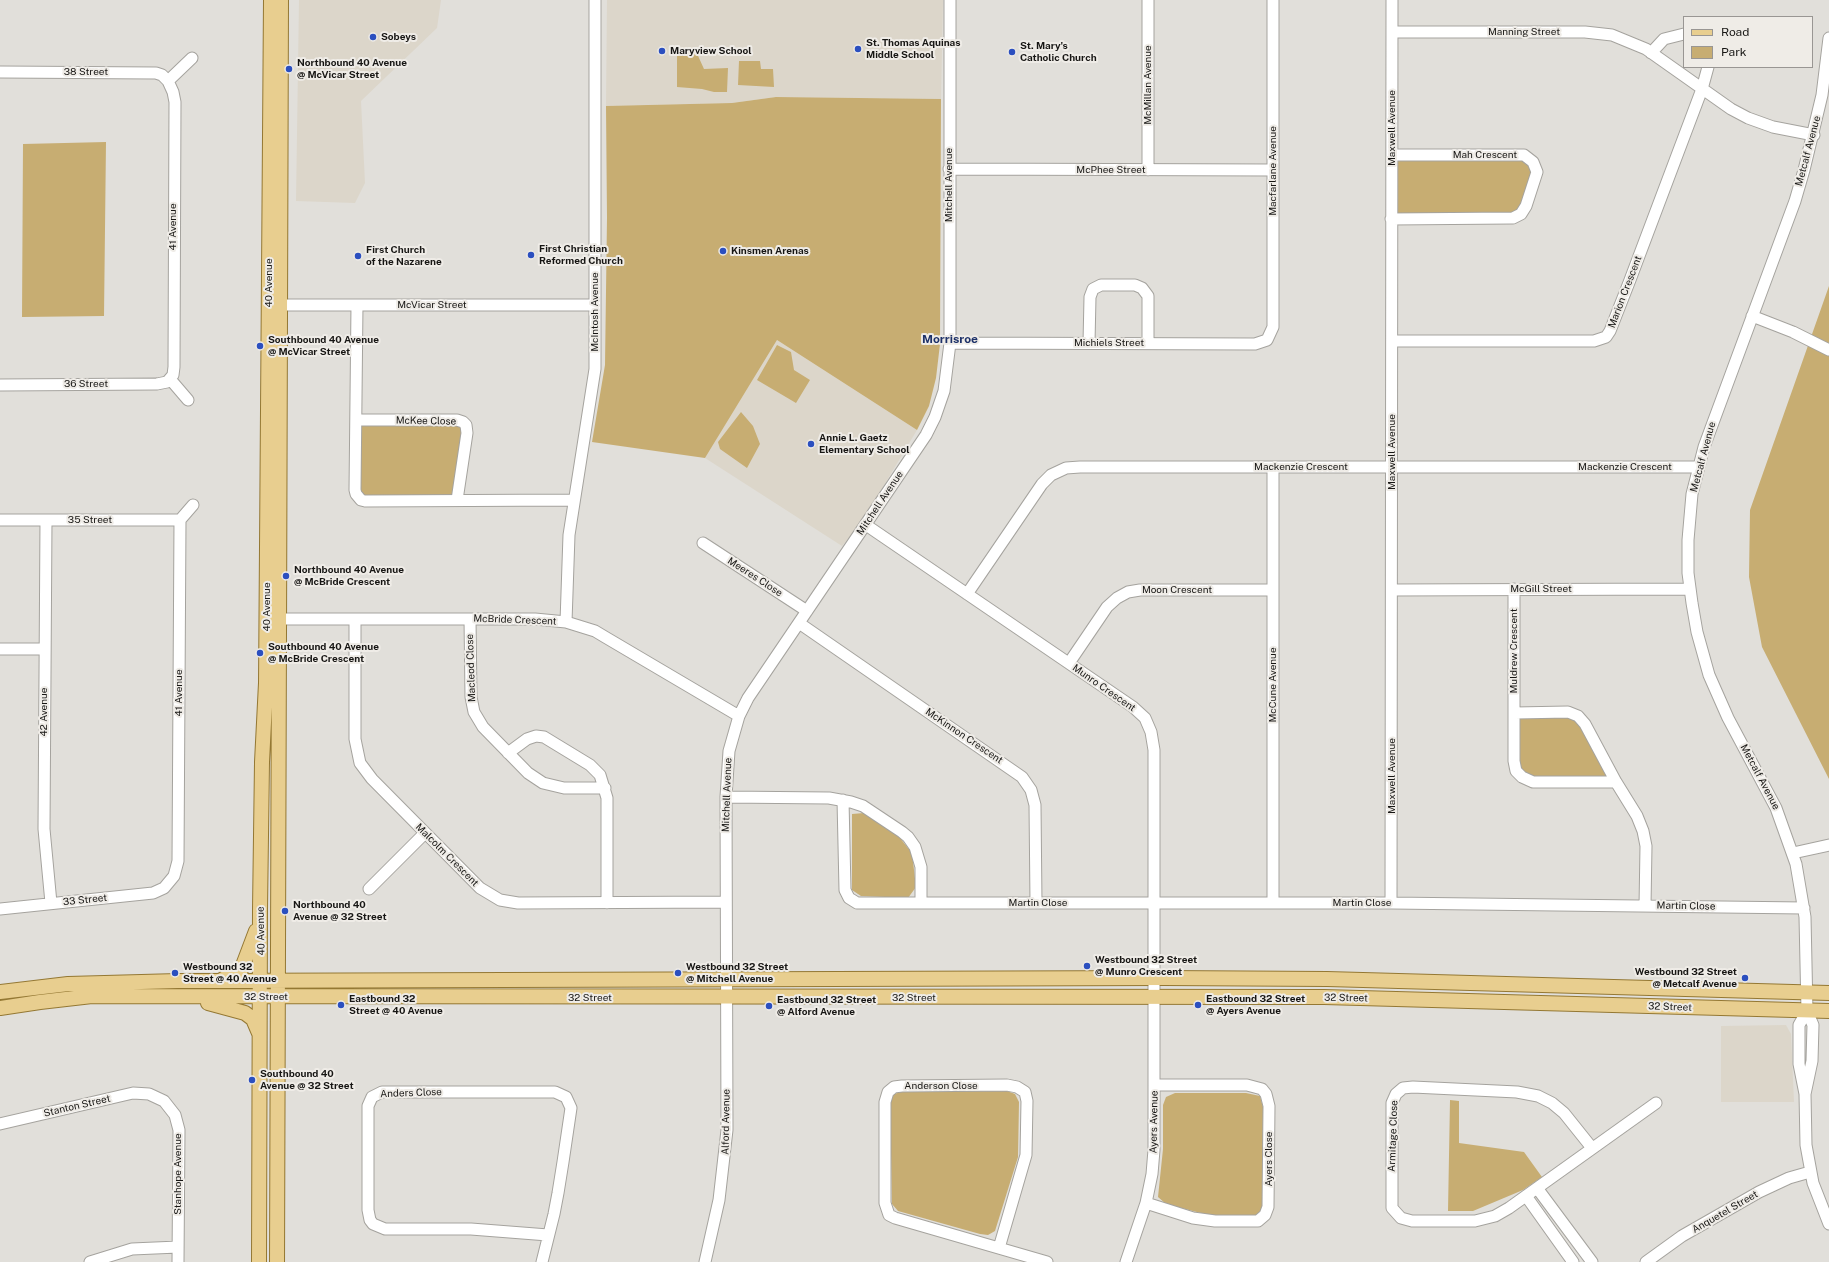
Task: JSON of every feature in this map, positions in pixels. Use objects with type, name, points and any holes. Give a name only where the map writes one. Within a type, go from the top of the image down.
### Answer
[{"type":"main road","name":"40 Avenue","points":[[271,0],[275,305]]},
{"type":"main road","name":"40 Avenue","points":[[277,1262],[278,981],[273,619],[275,305],[282,0]]},
{"type":"main road","name":"40 Avenue","points":[[259,1262],[262,762],[266,683],[273,619]]},
{"type":"main road","points":[[218,982],[242,968],[256,931],[260,909]]},
{"type":"main road","name":"32 Street","points":[[0,992],[68,984],[118,982],[1154,978],[1327,979],[1829,993]]},
{"type":"main road","name":"32 Street","points":[[0,1008],[92,996],[726,998],[1324,997],[1829,1012]]},
{"type":"main road","points":[[184,997],[244,1013],[255,1022],[260,1036]]},
{"type":"street","name":"McIntosh Avenue","points":[[566,622],[568,550],[573,500],[595,369],[596,0]]},
{"type":"street","name":"Mitchell Avenue","points":[[726,980],[726,797],[729,751],[739,716],[748,698],[866,525],[933,422],[947,379],[950,343],[950,0]]},
{"type":"street","name":"McMillan Avenue","points":[[1148,0],[1148,170]]},
{"type":"street","name":"Macfarlane Avenue","points":[[1267,340],[1273,327],[1273,0]]},
{"type":"street","name":"Maxwell Avenue","points":[[1391,903],[1392,0]]},
{"type":"street","name":"Manning Street","points":[[1392,32],[1590,32],[1620,38],[1640,46],[1702,89],[1748,118],[1773,127],[1814,134]]},
{"type":"street","points":[[1651,53],[1664,39],[1683,34]]},
{"type":"street","name":"Metcalf Avenue","points":[[1806,1011],[1806,935],[1804,908],[1793,853],[1770,795],[1731,724],[1715,690],[1697,632],[1690,589],[1688,557],[1692,494],[1698,467],[1718,406],[1795,201],[1814,134],[1822,95],[1829,38]]},
{"type":"street","points":[[168,81],[192,58]]},
{"type":"street","points":[[1702,89],[1708,68]]},
{"type":"street","name":"38 Street","points":[[0,72],[150,72],[162,75],[168,81]]},
{"type":"street","name":"41 Avenue","points":[[168,81],[173,92],[175,102],[174,367],[173,375],[170,379]]},
{"type":"street","name":"Marion Crescent","points":[[1392,341],[1587,341],[1603,339],[1610,331],[1702,89]]},
{"type":"street","name":"Mah Crescent","points":[[1391,219],[1513,218],[1521,214],[1526,206],[1537,172],[1533,162],[1524,155],[1392,155]]},
{"type":"street","name":"McPhee Street","points":[[949,169],[1273,170]]},
{"type":"street","points":[[1090,343],[1090,297],[1094,289],[1101,285],[1135,285],[1142,288],[1148,296],[1148,343]]},
{"type":"street","name":"McVicar Street","points":[[275,305],[595,305]]},
{"type":"street","points":[[357,305],[356,490],[358,497],[361,500],[573,500]]},
{"type":"street","points":[[1752,316],[1793,332],[1829,350]]},
{"type":"street","name":"Michiels Street","points":[[950,343],[1255,344],[1267,340]]},
{"type":"street","points":[[170,379],[188,400]]},
{"type":"street","name":"36 Street","points":[[0,385],[163,384],[170,379]]},
{"type":"street","name":"McKee Close","points":[[356,420],[456,420],[463,422],[466,425],[467,433],[457,500]]},
{"type":"street","name":"McCune Avenue","points":[[1273,467],[1273,903]]},
{"type":"street","name":"Mackenzie Crescent","points":[[967,594],[1042,484],[1058,471],[1066,468],[1698,467]]},
{"type":"street","points":[[180,520],[193,505]]},
{"type":"street","name":"35 Street","points":[[0,520],[180,520]]},
{"type":"street","name":"42 Avenue","points":[[46,520],[44,829],[51,903]]},
{"type":"street","name":"41 Avenue","points":[[168,884],[174,876],[178,861],[180,520]]},
{"type":"street","name":"Munro Crescent","points":[[866,525],[1140,713],[1151,732],[1154,750],[1154,978]]},
{"type":"street","name":"Meeres Close","points":[[703,543],[807,611]]},
{"type":"street","name":"Muldrew Crescent","points":[[1514,589],[1514,765],[1519,774],[1525,780],[1533,782],[1616,782]]},
{"type":"street","name":"McGill Street","points":[[1392,590],[1690,589]]},
{"type":"street","name":"Moon Crescent","points":[[1069,663],[1107,607],[1117,598],[1128,592],[1140,590],[1273,590]]},
{"type":"street","name":"McBride Crescent","points":[[273,619],[540,619],[566,622],[585,628],[605,637],[739,716]]},
{"type":"street","name":"Malcolm Crescent","points":[[356,619],[355,739],[357,756],[363,769],[474,883],[487,893],[500,900],[518,903],[726,902]]},
{"type":"street","name":"Macleod Close","points":[[470,619],[470,692],[474,712],[483,727],[535,778],[552,786],[564,788],[605,788]]},
{"type":"street","name":"McKinnon Crescent","points":[[799,623],[1022,777],[1031,790],[1035,805],[1036,903]]},
{"type":"street","points":[[0,649],[45,649]]},
{"type":"street","points":[[1515,713],[1568,712],[1578,716],[1585,724],[1616,782],[1637,816],[1643,831],[1646,846],[1645,906]]},
{"type":"street","points":[[508,753],[527,739],[536,736],[544,737],[594,768],[600,775],[607,798],[607,903]]},
{"type":"street","points":[[726,797],[829,798],[858,804],[908,837],[915,847],[920,860],[921,903]]},
{"type":"street","name":"Martin Close","points":[[843,800],[845,890],[849,898],[857,903],[864,904],[1391,903],[1804,908]]},
{"type":"street","points":[[369,889],[425,833]]},
{"type":"street","points":[[1793,853],[1829,845]]},
{"type":"street","name":"33 Street","points":[[0,909],[153,893],[168,884]]},
{"type":"street","name":"Ayers Avenue","points":[[1126,1262],[1146,1202],[1152,1174],[1154,1150],[1154,978]]},
{"type":"street","name":"Alford Avenue","points":[[705,1262],[718,1207],[726,1152],[726,980]]},
{"type":"street","points":[[1806,1011],[1799,1025],[1799,1064],[1805,1094],[1805,1134],[1810,1172],[1819,1201],[1829,1224]]},
{"type":"street","name":"Anderson Close","points":[[999,1248],[1026,1155],[1027,1101],[1024,1092],[1018,1087],[1007,1085],[894,1087],[888,1092],[885,1102],[885,1203],[889,1215],[895,1218],[1047,1262]]},
{"type":"street","name":"Ayers Close","points":[[1146,1202],[1193,1218],[1215,1221],[1258,1220],[1265,1215],[1268,1207],[1269,1106],[1266,1094],[1254,1086],[1247,1085],[1154,1086]]},
{"type":"street","name":"Armitage Close","points":[[1592,1148],[1564,1113],[1552,1103],[1538,1096],[1517,1092],[1413,1087],[1403,1088],[1396,1094],[1392,1103],[1392,1208],[1397,1215],[1406,1220],[1412,1221],[1482,1220],[1502,1212],[1526,1196],[1656,1103]]},
{"type":"street","name":"Anders Close","points":[[542,1262],[558,1194],[570,1114],[570,1104],[563,1095],[555,1092],[382,1092],[372,1097],[368,1106],[368,1210],[370,1220],[373,1224],[385,1229],[467,1229],[548,1235]]},
{"type":"street","name":"Stanton Street","points":[[0,1124],[133,1093],[143,1093],[155,1096]]},
{"type":"street","name":"Stanhope Avenue","points":[[155,1096],[164,1101],[172,1110],[179,1130],[178,1262]]},
{"type":"street","name":"Anquetel Street","points":[[1646,1262],[1682,1236],[1759,1192],[1789,1178],[1810,1172]]},
{"type":"street","points":[[1537,1188],[1592,1262]]},
{"type":"street","points":[[1526,1196],[1573,1262]]},
{"type":"street","points":[[1561,1245],[1572,1236]]},
{"type":"street","points":[[90,1262],[132,1249],[178,1247]]},
{"type":"shaded area","points":[[299,0],[441,0],[437,28],[361,101],[365,183],[355,203],[296,201]]},
{"type":"shaded area","points":[[607,0],[943,0],[941,99],[776,97],[732,103],[606,106]]},
{"type":"shaded area","name":"Annie L. Gaetz Elementary School","points":[[777,340],[917,430],[862,522],[842,546],[705,458]]},
{"type":"shaded area","points":[[1786,1025],[1791,1034],[1794,1102],[1721,1102],[1721,1026]]},
{"type":"green space","points":[[681,47],[694,47],[704,69],[728,68],[727,92],[714,92],[702,89],[677,87],[677,52]]},
{"type":"green space","points":[[739,61],[760,61],[761,69],[773,69],[774,87],[738,85]]},
{"type":"green space","points":[[776,97],[941,99],[940,344],[936,378],[929,406],[917,430],[777,340],[705,458],[592,442],[605,365],[607,218],[606,106],[732,103]]},
{"type":"green space","points":[[106,142],[104,316],[22,317],[23,144]]},
{"type":"green space","points":[[1519,154],[1536,167],[1521,214],[1391,219],[1392,155]]},
{"type":"green space","points":[[1829,286],[1829,779],[1762,647],[1749,577],[1750,510]]},
{"type":"green space","points":[[777,345],[791,352],[794,370],[810,380],[796,403],[757,380]]},
{"type":"green space","points":[[741,412],[753,426],[760,444],[747,468],[720,449],[718,442]]},
{"type":"green space","points":[[356,420],[463,422],[457,500],[365,501],[355,490]]},
{"type":"green space","points":[[1515,713],[1574,714],[1616,782],[1533,782],[1519,774]]},
{"type":"green space","points":[[864,813],[896,833],[912,853],[916,887],[908,898],[861,896],[852,890],[852,814]]},
{"type":"green space","points":[[1007,1091],[1015,1094],[1019,1102],[1018,1157],[995,1231],[988,1235],[980,1234],[898,1211],[892,1204],[890,1101],[894,1094],[901,1092]]},
{"type":"green space","points":[[1175,1093],[1246,1093],[1260,1096],[1263,1107],[1262,1209],[1256,1215],[1248,1217],[1216,1217],[1166,1204],[1158,1197],[1163,1149],[1163,1105],[1166,1097]]},
{"type":"green space","points":[[1450,1100],[1459,1101],[1459,1143],[1524,1152],[1542,1177],[1523,1190],[1473,1211],[1448,1211]]},
{"type":"place","name":"Sobeys","points":[[373,37]]},
{"type":"place","name":"St. Thomas Aquinas Middle School","points":[[858,49]]},
{"type":"place","name":"Maryview School","points":[[662,51]]},
{"type":"place","name":"St. Mary's Catholic Church","points":[[1012,52]]},
{"type":"place","name":"Northbound 40 Avenue @ McVicar Street","points":[[289,69]]},
{"type":"place","name":"Kinsmen Arenas","points":[[723,251]]},
{"type":"place","name":"First Christian Reformed Church","points":[[531,255]]},
{"type":"place","name":"First Church of the Nazarene","points":[[358,256]]},
{"type":"place","name":"Southbound 40 Avenue @ McVicar Street","points":[[260,346]]},
{"type":"place","name":"Annie L. Gaetz Elementary School","points":[[811,444]]},
{"type":"place","name":"Northbound 40 Avenue @ McBride Crescent","points":[[286,576]]},
{"type":"place","name":"Southbound 40 Avenue @ McBride Crescent","points":[[260,653]]},
{"type":"place","name":"Northbound 40 Avenue @ 32 Street","points":[[285,911]]},
{"type":"place","name":"Westbound 32 Street @ Munro Crescent","points":[[1087,966]]},
{"type":"place","name":"Westbound 32 Street @ 40 Avenue","points":[[175,973]]},
{"type":"place","name":"Westbound 32 Street @ Mitchell Avenue","points":[[678,973]]},
{"type":"place","name":"Westbound 32 Street @ Metcalf Avenue","points":[[1745,978]]},
{"type":"place","name":"Eastbound 32 Street @ 40 Avenue","points":[[341,1005]]},
{"type":"place","name":"Eastbound 32 Street @ Ayers Avenue","points":[[1198,1005]]},
{"type":"place","name":"Eastbound 32 Street @ Alford Avenue","points":[[769,1006]]},
{"type":"place","name":"Southbound 40 Avenue @ 32 Street","points":[[252,1080]]},
{"type":"district","name":"Morrisroe","points":[[950,339]]}]
